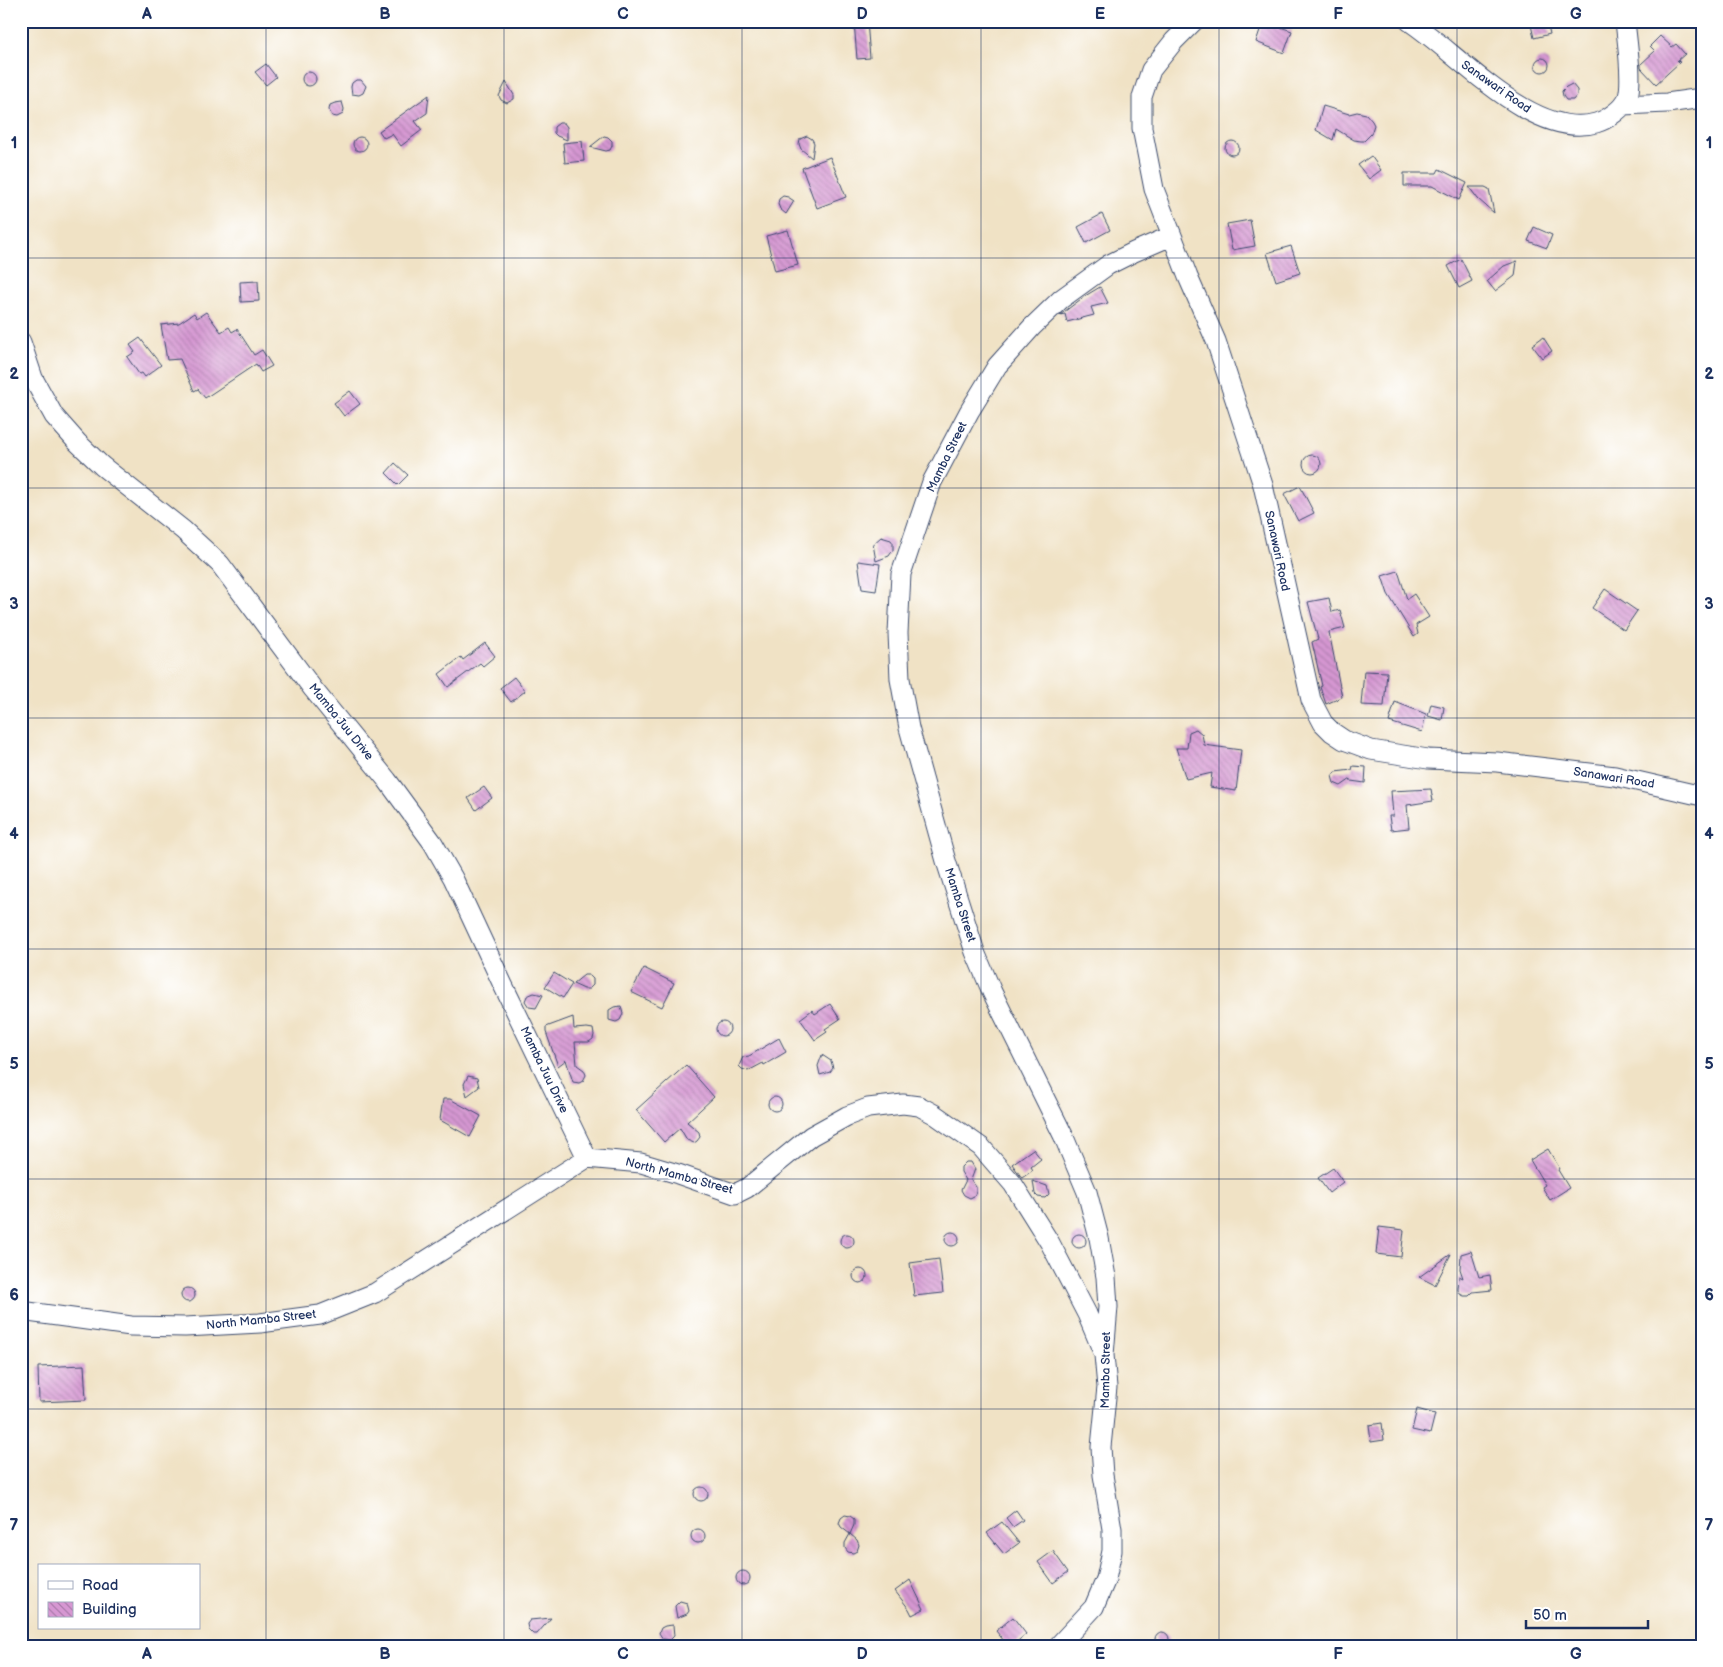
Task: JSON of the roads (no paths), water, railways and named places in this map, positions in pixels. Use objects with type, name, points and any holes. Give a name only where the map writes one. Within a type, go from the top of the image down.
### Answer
[{"type":"street","name":"Sanawari Road","points":[[1194,21],[1174,41],[1151,70],[1142,96],[1142,128],[1154,188],[1216,341],[1262,485],[1311,700],[1323,723],[1344,740],[1371,750],[1428,759],[1497,762],[1615,776],[1702,796]]},
{"type":"street","name":"Sanawari Road","points":[[1409,21],[1506,96],[1538,116],[1568,126],[1584,126],[1603,121],[1623,105]]},
{"type":"street","points":[[1623,105],[1628,97],[1630,70],[1625,21]]},
{"type":"street","points":[[1623,105],[1667,103],[1702,98]]},
{"type":"street","name":"Mamba Street","points":[[1058,1646],[1094,1607],[1106,1579],[1112,1551],[1112,1529],[1103,1475],[1101,1448],[1107,1387],[1104,1355],[1108,1307],[1106,1276],[1099,1238],[1087,1192],[1063,1135],[998,1007],[975,952],[946,860],[909,728],[900,679],[898,633],[902,574],[932,482],[969,412],[997,366],[1032,327],[1061,299],[1108,266],[1134,252],[1172,236]]},
{"type":"street","name":"Mamba Juu Drive","points":[[21,342],[33,378],[54,416],[102,466],[183,530],[220,564],[313,689],[387,780],[433,843],[453,878],[587,1158]]},
{"type":"street","name":"North Mamba Street","points":[[21,1311],[131,1326],[185,1327],[260,1323],[320,1314],[376,1293],[587,1158],[640,1163],[735,1194],[747,1188],[811,1136],[847,1116],[868,1108],[903,1104],[919,1106],[934,1114],[981,1147],[1013,1184],[1036,1218],[1067,1274],[1087,1314],[1104,1355]]}]
